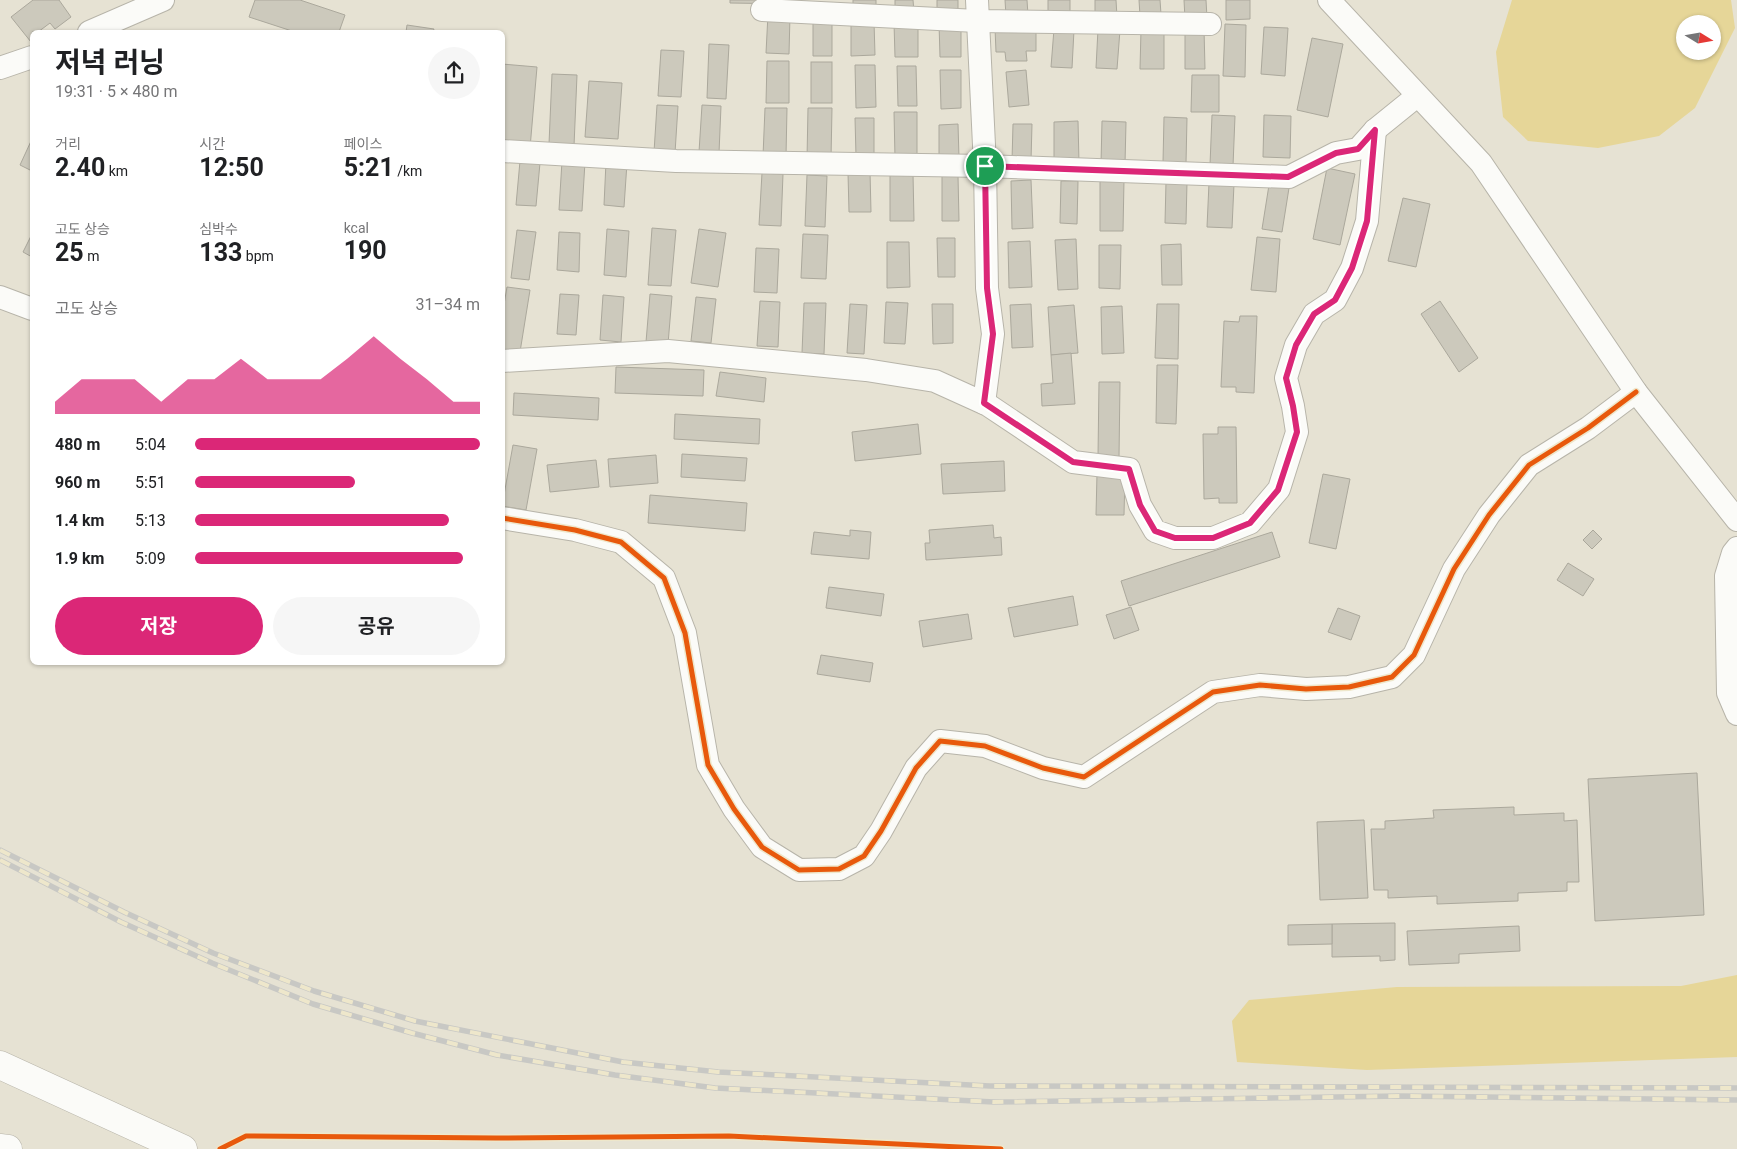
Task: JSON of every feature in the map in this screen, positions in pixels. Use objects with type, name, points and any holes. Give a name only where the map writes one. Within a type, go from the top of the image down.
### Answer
[{"type":"main road","points":[[0,1065],[183,1149]]},
{"type":"main road","points":[[0,1148],[8,1149]]},
{"type":"street","points":[[94,30],[163,0]]},
{"type":"street","points":[[1329,0],[1481,163],[1636,392],[1737,520]]},
{"type":"street","points":[[762,10],[977,10],[1210,24]]},
{"type":"street","points":[[977,10],[985,166],[987,288],[993,334],[984,403]]},
{"type":"street","points":[[0,68],[30,58]]},
{"type":"street","points":[[505,150],[676,161],[985,166],[1288,177],[1336,153],[1358,149],[1375,130],[1417,96]]},
{"type":"street","points":[[505,361],[678,352],[866,370],[935,381],[984,403],[1073,462],[1129,469],[1140,505],[1155,531],[1175,538],[1213,538],[1250,523],[1278,490],[1297,432],[1286,378],[1296,345],[1314,314],[1335,300],[1352,268],[1367,221],[1375,130]]},
{"type":"street","points":[[0,297],[30,308]]},
{"type":"street","points":[[505,518],[574,530],[621,542],[664,578],[685,633],[708,765],[734,810],[762,847],[799,870],[839,869],[864,856],[881,831],[916,768],[940,741],[985,746],[1043,768],[1084,777],[1213,692],[1260,684],[1306,689],[1349,687],[1392,677],[1414,654],[1454,569],[1489,515],[1529,465],[1588,428],[1636,392]]},
{"type":"street","points":[[1737,548],[1733,553],[1726,576],[1728,693],[1737,714]]},
{"type":"shaded area","points":[[1512,0],[1731,0],[1735,28],[1721,56],[1721,15],[1676,15],[1676,60],[1719,60],[1695,108],[1659,136],[1598,148],[1528,141],[1503,117],[1496,52]]},
{"type":"shaded area","points":[[1737,975],[1737,1057],[1367,1070],[1237,1062],[1232,1021],[1249,1000],[1397,987],[1681,986]]},
{"type":"building","points":[[33,0],[59,0],[71,17],[55,29],[50,23],[41,30],[30,30],[30,41],[11,17]]},
{"type":"building","points":[[255,0],[300,0],[345,15],[340,30],[289,30],[249,17]]},
{"type":"building","points":[[730,0],[793,0],[793,4],[730,3]]},
{"type":"building","points":[[853,0],[876,0],[876,9],[853,10]]},
{"type":"building","points":[[895,0],[913,0],[914,12],[895,13]]},
{"type":"building","points":[[937,0],[958,0],[958,16],[937,16]]},
{"type":"building","points":[[1005,0],[1027,0],[1028,15],[1006,16]]},
{"type":"building","points":[[1048,0],[1070,0],[1070,13],[1048,14]]},
{"type":"building","points":[[1095,0],[1116,0],[1117,17],[1095,18]]},
{"type":"building","points":[[1139,0],[1160,0],[1161,14],[1140,16]]},
{"type":"building","points":[[1184,0],[1206,0],[1207,18],[1185,19]]},
{"type":"building","points":[[1226,0],[1250,0],[1250,19],[1226,20]]},
{"type":"building","points":[[768,14],[790,15],[789,54],[766,53]]},
{"type":"building","points":[[813,20],[832,21],[832,56],[813,56]]},
{"type":"building","points":[[874,22],[875,55],[851,56],[851,23]]},
{"type":"building","points":[[894,23],[918,23],[918,57],[895,57]]},
{"type":"building","points":[[939,23],[961,23],[961,57],[940,57]]},
{"type":"building","points":[[1225,24],[1246,25],[1245,77],[1223,76]]},
{"type":"building","points":[[407,25],[434,29],[434,30],[406,30]]},
{"type":"building","points":[[1036,27],[1036,51],[1026,51],[1027,61],[1006,61],[1005,52],[996,52],[995,28]]},
{"type":"building","points":[[1264,27],[1288,28],[1285,76],[1261,74]]},
{"type":"building","points":[[1054,29],[1074,30],[1072,68],[1051,67]]},
{"type":"building","points":[[1098,29],[1120,30],[1117,69],[1096,68]]},
{"type":"building","points":[[1185,29],[1204,29],[1205,69],[1185,69]]},
{"type":"building","points":[[1141,30],[1164,30],[1164,69],[1140,69]]},
{"type":"building","points":[[1312,38],[1343,44],[1328,117],[1297,110]]},
{"type":"building","points":[[709,44],[729,45],[726,99],[707,98]]},
{"type":"building","points":[[661,50],[684,51],[681,97],[658,96]]},
{"type":"building","points":[[767,61],[789,61],[789,103],[766,103]]},
{"type":"building","points":[[811,62],[832,62],[832,103],[811,103]]},
{"type":"building","points":[[505,64],[537,67],[530,148],[505,145]]},
{"type":"building","points":[[855,65],[875,65],[876,107],[856,108]]},
{"type":"building","points":[[897,66],[916,66],[917,106],[898,106]]},
{"type":"building","points":[[940,70],[961,70],[961,108],[941,109]]},
{"type":"building","points":[[1026,70],[1029,105],[1009,107],[1006,72]]},
{"type":"building","points":[[552,74],[577,75],[574,146],[549,144]]},
{"type":"building","points":[[1192,75],[1219,75],[1219,112],[1191,112]]},
{"type":"building","points":[[589,81],[622,83],[618,139],[585,137]]},
{"type":"building","points":[[657,105],[678,106],[675,153],[654,152]]},
{"type":"building","points":[[702,105],[721,106],[719,153],[699,152]]},
{"type":"building","points":[[765,108],[787,108],[786,156],[763,156]]},
{"type":"building","points":[[808,108],[832,108],[831,159],[807,159]]},
{"type":"building","points":[[894,112],[917,112],[917,158],[895,158]]},
{"type":"building","points":[[1212,115],[1235,116],[1233,166],[1210,165]]},
{"type":"building","points":[[1264,115],[1291,116],[1290,158],[1263,157]]},
{"type":"building","points":[[1164,117],[1187,118],[1186,163],[1163,162]]},
{"type":"building","points":[[855,118],[874,118],[874,156],[856,156]]},
{"type":"building","points":[[1078,121],[1079,163],[1054,164],[1054,122]]},
{"type":"building","points":[[1102,121],[1126,122],[1125,164],[1101,164]]},
{"type":"building","points":[[958,124],[959,158],[939,158],[939,125]]},
{"type":"building","points":[[1013,124],[1032,124],[1031,161],[1012,161]]},
{"type":"building","points":[[30,143],[30,170],[20,165]]},
{"type":"building","points":[[520,161],[540,163],[536,206],[516,205]]},
{"type":"building","points":[[562,161],[585,162],[582,211],[559,210]]},
{"type":"building","points":[[606,162],[627,163],[624,207],[604,205]]},
{"type":"building","points":[[1327,168],[1355,174],[1340,245],[1313,239]]},
{"type":"building","points":[[870,172],[871,212],[849,212],[848,173]]},
{"type":"building","points":[[762,173],[783,174],[781,226],[759,225]]},
{"type":"building","points":[[913,174],[914,221],[890,221],[890,175]]},
{"type":"building","points":[[807,175],[827,176],[825,227],[805,226]]},
{"type":"building","points":[[942,176],[958,176],[959,221],[942,221]]},
{"type":"building","points":[[1031,180],[1033,228],[1012,229],[1011,181]]},
{"type":"building","points":[[1100,180],[1124,180],[1123,231],[1100,231]]},
{"type":"building","points":[[1061,181],[1078,181],[1077,224],[1060,223]]},
{"type":"building","points":[[1166,182],[1187,182],[1186,224],[1165,223]]},
{"type":"building","points":[[1209,183],[1234,184],[1232,228],[1207,227]]},
{"type":"building","points":[[1269,185],[1289,188],[1282,232],[1262,229]]},
{"type":"building","points":[[1403,198],[1430,204],[1416,267],[1388,261]]},
{"type":"building","points":[[652,228],[676,230],[671,286],[648,285]]},
{"type":"building","points":[[607,229],[629,231],[626,277],[604,275]]},
{"type":"building","points":[[699,229],[726,233],[718,287],[691,283]]},
{"type":"building","points":[[517,230],[536,232],[529,280],[511,278]]},
{"type":"building","points":[[559,232],[580,233],[579,272],[557,270]]},
{"type":"building","points":[[803,234],[828,235],[826,279],[801,278]]},
{"type":"building","points":[[1257,237],[1280,239],[1276,292],[1251,290]]},
{"type":"building","points":[[30,238],[30,256],[23,252]]},
{"type":"building","points":[[937,238],[955,238],[955,277],[938,277]]},
{"type":"building","points":[[1076,239],[1078,289],[1058,290],[1055,240]]},
{"type":"building","points":[[1030,241],[1032,287],[1009,288],[1008,242]]},
{"type":"building","points":[[887,242],[909,242],[910,287],[887,288]]},
{"type":"building","points":[[1181,244],[1182,285],[1162,285],[1161,245]]},
{"type":"building","points":[[1099,245],[1121,245],[1120,289],[1099,288]]},
{"type":"building","points":[[756,248],[779,249],[777,293],[754,292]]},
{"type":"building","points":[[507,287],[530,290],[520,352],[505,350],[505,299]]},
{"type":"building","points":[[560,294],[579,295],[576,335],[557,334]]},
{"type":"building","points":[[650,294],[672,296],[668,344],[646,342]]},
{"type":"building","points":[[603,295],[624,297],[621,342],[600,340]]},
{"type":"building","points":[[696,297],[716,299],[711,343],[691,341]]},
{"type":"building","points":[[760,301],[780,302],[778,347],[757,346]]},
{"type":"building","points":[[1440,301],[1478,358],[1459,372],[1421,314]]},
{"type":"building","points":[[886,302],[908,303],[905,344],[884,343]]},
{"type":"building","points":[[804,303],[826,303],[824,354],[802,353]]},
{"type":"building","points":[[850,304],[867,305],[864,354],[847,353]]},
{"type":"building","points":[[932,304],[953,304],[953,343],[933,344]]},
{"type":"building","points":[[1031,304],[1033,347],[1012,348],[1010,305]]},
{"type":"building","points":[[1157,304],[1179,304],[1178,359],[1155,358]]},
{"type":"building","points":[[1074,305],[1078,353],[1051,355],[1048,307]]},
{"type":"building","points":[[1122,306],[1124,353],[1102,354],[1101,307]]},
{"type":"building","points":[[1240,316],[1257,316],[1254,393],[1236,392],[1236,387],[1221,387],[1224,321],[1239,322]]},
{"type":"building","points":[[1071,353],[1075,404],[1042,406],[1041,384],[1053,383],[1051,355]]},
{"type":"building","points":[[1157,365],[1178,365],[1176,424],[1156,423]]},
{"type":"building","points":[[616,367],[704,370],[703,396],[615,393]]},
{"type":"building","points":[[720,372],[766,378],[764,402],[716,396]]},
{"type":"building","points":[[1099,382],[1120,382],[1119,457],[1098,456]]},
{"type":"building","points":[[514,393],[599,398],[598,420],[513,415]]},
{"type":"building","points":[[675,414],[760,419],[759,444],[674,439]]},
{"type":"building","points":[[918,424],[921,454],[855,461],[852,432]]},
{"type":"building","points":[[1218,427],[1236,427],[1237,503],[1219,503],[1219,498],[1204,499],[1203,434],[1218,434]]},
{"type":"building","points":[[513,445],[537,449],[526,510],[505,506],[505,489]]},
{"type":"building","points":[[682,454],[747,458],[745,481],[681,477]]},
{"type":"building","points":[[656,455],[658,483],[610,487],[608,459]]},
{"type":"building","points":[[596,460],[599,487],[550,492],[547,465]]},
{"type":"building","points":[[1004,461],[1005,491],[943,494],[941,464]]},
{"type":"building","points":[[1097,474],[1125,474],[1124,515],[1096,515]]},
{"type":"building","points":[[1323,474],[1350,479],[1336,549],[1309,543]]},
{"type":"building","points":[[650,495],[747,503],[745,531],[648,523]]},
{"type":"building","points":[[993,525],[994,538],[1001,537],[1002,555],[926,560],[925,543],[930,543],[929,530]]},
{"type":"building","points":[[850,530],[871,532],[869,559],[811,554],[814,532],[850,536]]},
{"type":"building","points":[[1593,530],[1602,539],[1592,549],[1583,540]]},
{"type":"building","points":[[1272,532],[1280,557],[1129,606],[1121,581]]},
{"type":"building","points":[[1568,563],[1594,579],[1583,596],[1557,580]]},
{"type":"building","points":[[829,587],[884,594],[881,616],[826,608]]},
{"type":"building","points":[[1073,596],[1078,625],[1014,637],[1008,608]]},
{"type":"building","points":[[1131,607],[1139,630],[1114,639],[1106,615]]},
{"type":"building","points":[[1338,608],[1360,616],[1351,640],[1328,632]]},
{"type":"building","points":[[968,614],[972,639],[923,647],[919,621]]},
{"type":"building","points":[[821,655],[873,663],[870,682],[817,674]]},
{"type":"building","points":[[1697,773],[1704,915],[1595,921],[1588,779]]},
{"type":"building","points":[[1514,807],[1514,815],[1564,813],[1564,821],[1577,820],[1579,882],[1567,882],[1567,891],[1518,893],[1518,901],[1437,904],[1437,896],[1388,898],[1388,890],[1374,890],[1371,829],[1385,829],[1385,821],[1434,818],[1433,810]]},
{"type":"building","points":[[1364,820],[1368,898],[1320,900],[1317,822]]},
{"type":"building","points":[[1395,923],[1395,960],[1380,961],[1380,956],[1332,957],[1332,924]]},
{"type":"building","points":[[1332,924],[1332,944],[1288,945],[1288,925]]},
{"type":"building","points":[[1519,926],[1520,951],[1459,954],[1459,963],[1409,965],[1407,931]]},
{"type":"railway","points":[[0,850],[124,912],[213,953],[314,991],[415,1021],[623,1062],[718,1072],[990,1086],[1737,1088]]},
{"type":"railway","points":[[0,860],[121,922],[212,963],[313,1004],[412,1033],[497,1055],[615,1075],[715,1088],[994,1102],[1400,1096],[1737,1100]]},
{"type":"cycle path","points":[[505,518],[575,530],[621,542],[664,578],[685,633],[708,765],[734,809],[762,847],[799,870],[839,869],[864,856],[881,831],[916,768],[940,741],[985,746],[1043,768],[1084,777],[1213,692],[1260,685],[1306,689],[1349,687],[1392,677],[1414,655],[1454,569],[1489,515],[1529,465],[1588,428],[1636,392]]},
{"type":"cycle path","points":[[220,1149],[246,1136],[496,1138],[729,1136],[1001,1149]]},
{"type":"route","points":[[1375,130],[1367,221],[1352,268],[1335,300],[1314,314],[1296,345],[1286,378],[1297,432],[1278,490],[1250,523],[1213,538],[1175,538],[1155,531],[1140,505],[1129,469],[1073,462],[984,403],[993,334],[987,288],[985,166],[1288,177],[1336,153],[1358,149],[1375,130]]}]
